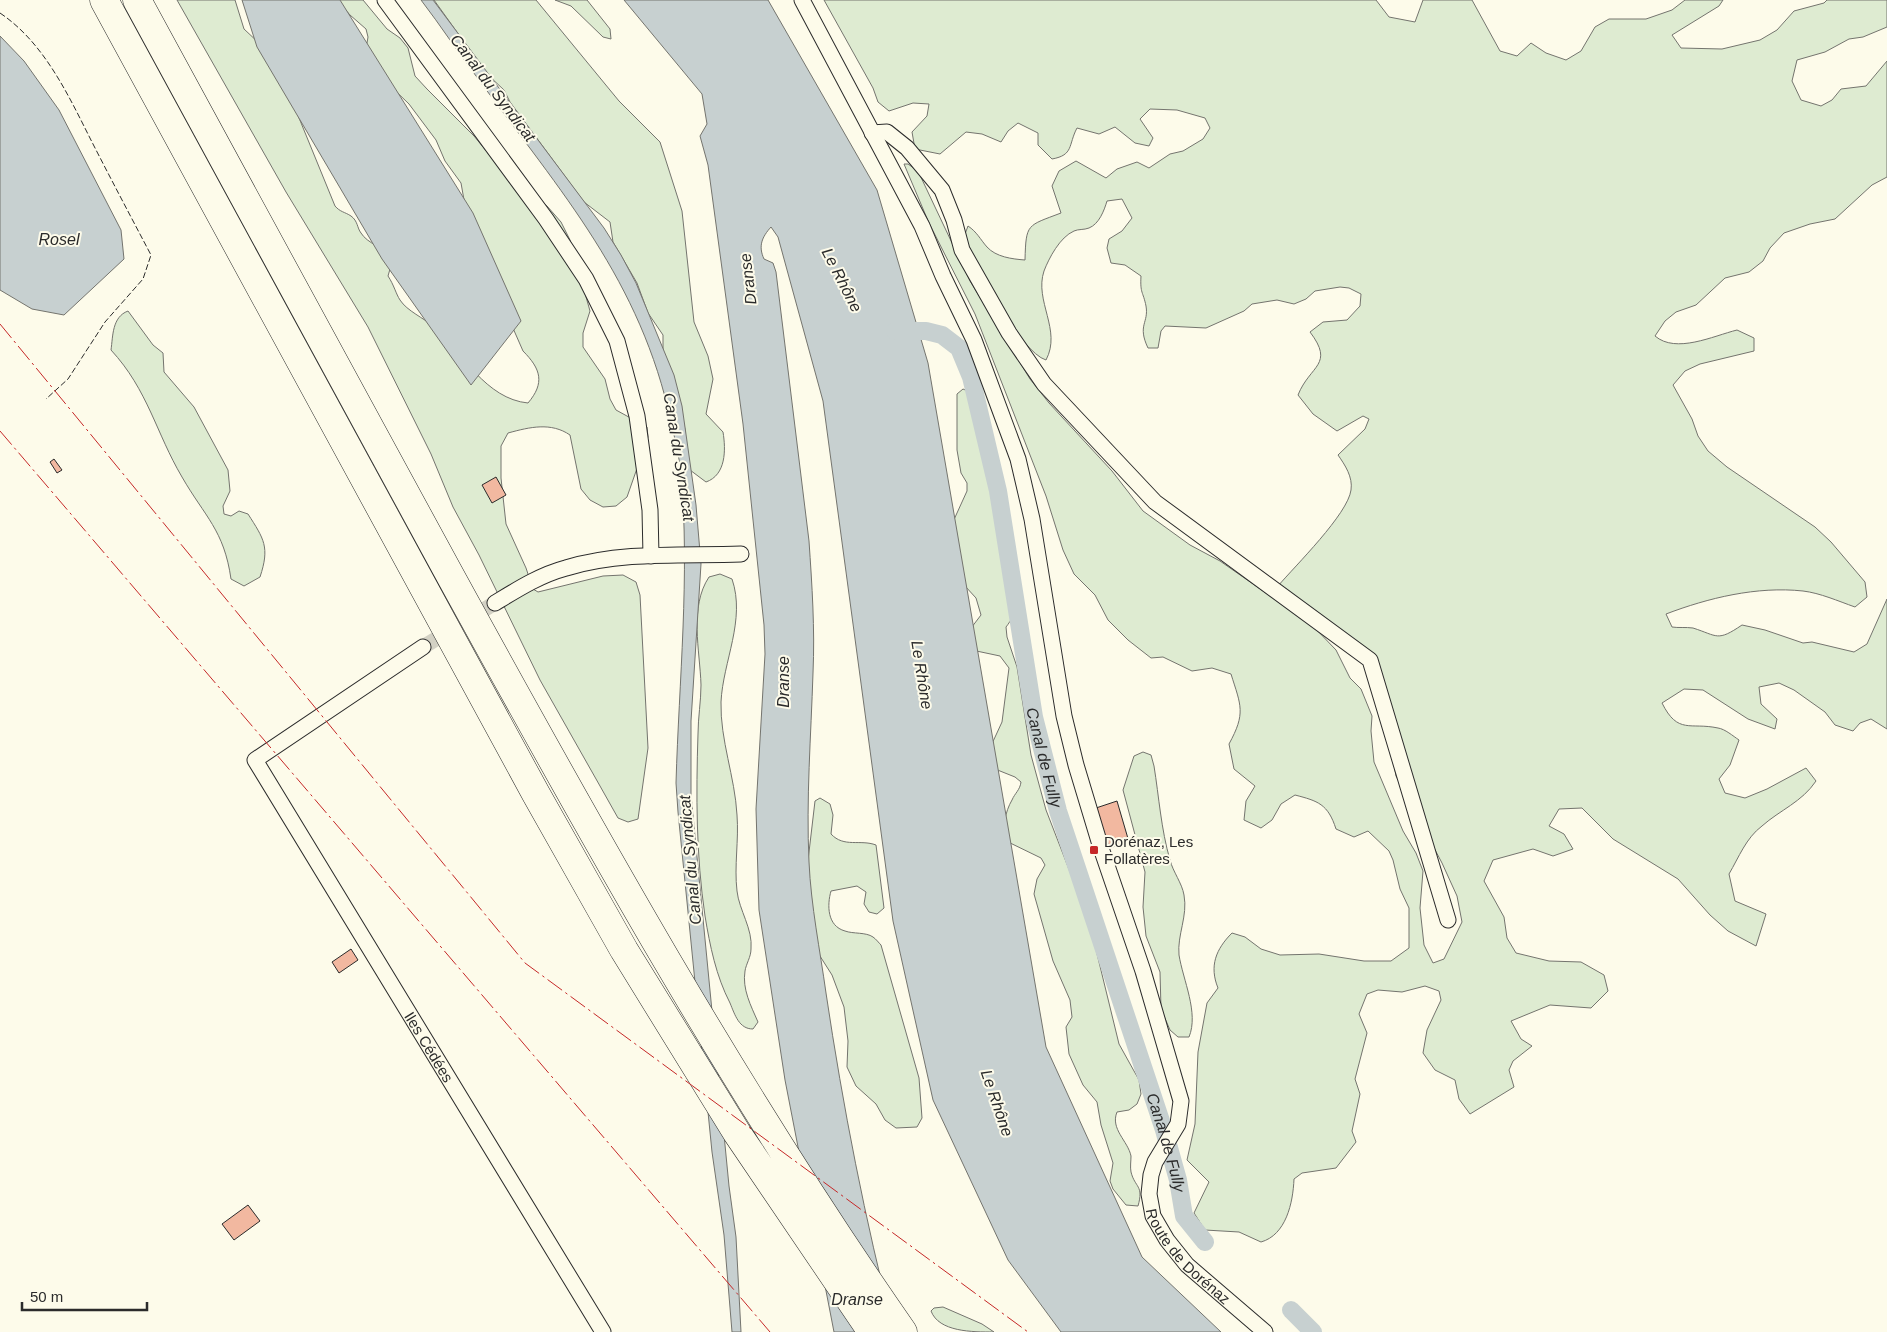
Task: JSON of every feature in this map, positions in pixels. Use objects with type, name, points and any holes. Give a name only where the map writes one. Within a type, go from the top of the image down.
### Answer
[{"type":"highway","points":[[104,0],[546,812],[624,950],[737,1133],[872,1332]]},
{"type":"highway","points":[[137,0],[561,778],[658,949],[762,1118],[903,1332]]},
{"type":"street","points":[[385,0],[551,226],[586,279],[617,342],[637,416],[658,556]]},
{"type":"street","points":[[802,0],[872,133],[887,132],[907,148],[942,190],[954,220],[962,250],[1009,333],[1044,384],[1155,502],[1370,660],[1448,920]]},
{"type":"street","name":"Route de Dorénaz","points":[[872,133],[922,226],[943,276],[974,340],[1018,459],[1032,519],[1064,716],[1088,806],[1140,962],[1178,1089],[1181,1108],[1178,1124],[1155,1162],[1149,1194],[1150,1206],[1158,1226],[1178,1254],[1198,1277],[1264,1332]]},
{"type":"street","points":[[495,603],[533,580],[566,568],[624,557],[741,554]]},
{"type":"street","name":"Iles Cédées","points":[[423,647],[255,760],[603,1332]]},
{"type":"green space","points":[[177,0],[235,0],[244,29],[260,44],[288,91],[335,206],[353,218],[367,240],[394,255],[388,276],[400,300],[407,308],[434,327],[487,384],[513,400],[528,403],[537,389],[539,376],[534,364],[523,351],[469,228],[461,183],[445,161],[436,140],[409,104],[376,72],[365,55],[368,37],[366,29],[337,0],[363,0],[387,29],[400,38],[408,48],[415,76],[474,136],[497,164],[547,206],[561,222],[570,240],[590,311],[583,333],[583,347],[605,379],[610,399],[616,410],[647,427],[648,437],[627,497],[616,506],[603,507],[590,500],[581,489],[570,435],[548,427],[524,429],[508,433],[501,446],[501,478],[506,524],[526,568],[533,589],[538,592],[603,576],[623,575],[636,582],[640,595],[648,748],[638,819],[628,822],[618,818],[540,680],[479,555],[453,507],[431,454],[368,327],[286,192]]},
{"type":"green space","points":[[434,0],[536,0],[619,101],[660,142],[682,211],[694,322],[708,356],[713,379],[706,414],[723,432],[723,461],[718,474],[713,479],[706,482],[690,470],[686,457],[685,429],[663,353],[663,335],[648,313],[637,283],[613,242],[610,222],[584,202],[510,102],[504,90],[487,74]]},
{"type":"green space","points":[[555,0],[587,0],[610,29],[611,39],[603,37],[571,6]]},
{"type":"green space","points":[[824,0],[1376,0],[1389,17],[1415,22],[1423,0],[1472,0],[1500,51],[1517,56],[1531,43],[1546,53],[1566,60],[1581,51],[1595,27],[1609,19],[1646,19],[1672,10],[1685,0],[1723,0],[1719,6],[1672,35],[1681,48],[1722,49],[1760,40],[1777,30],[1794,11],[1824,3],[1827,0],[1887,0],[1887,27],[1863,37],[1849,39],[1825,52],[1797,60],[1792,81],[1801,100],[1821,106],[1832,100],[1841,89],[1866,86],[1887,61],[1887,177],[1872,185],[1835,219],[1810,224],[1784,233],[1770,248],[1763,261],[1749,272],[1725,278],[1696,305],[1676,312],[1665,321],[1655,336],[1673,344],[1684,344],[1737,330],[1754,338],[1754,351],[1700,364],[1685,371],[1673,385],[1692,419],[1698,436],[1708,451],[1727,467],[1815,527],[1831,542],[1865,582],[1867,597],[1855,607],[1822,595],[1803,591],[1768,590],[1751,592],[1716,598],[1666,614],[1672,627],[1693,628],[1722,636],[1742,625],[1765,630],[1803,643],[1812,642],[1854,652],[1867,644],[1887,599],[1887,729],[1871,719],[1860,723],[1853,731],[1835,725],[1825,712],[1794,690],[1779,683],[1759,687],[1761,704],[1777,719],[1775,729],[1748,719],[1703,690],[1684,689],[1662,703],[1668,713],[1679,723],[1721,729],[1739,740],[1730,765],[1719,779],[1725,793],[1745,798],[1767,789],[1806,768],[1816,781],[1804,795],[1769,820],[1751,836],[1729,874],[1735,901],[1766,914],[1756,946],[1728,931],[1710,915],[1678,879],[1613,839],[1582,808],[1559,809],[1549,826],[1564,834],[1573,849],[1553,856],[1533,849],[1493,860],[1484,881],[1504,917],[1507,938],[1516,953],[1549,961],[1581,962],[1604,975],[1608,991],[1591,1008],[1550,1005],[1511,1021],[1521,1039],[1532,1046],[1513,1061],[1509,1070],[1514,1087],[1470,1114],[1459,1099],[1455,1080],[1435,1070],[1423,1053],[1427,1030],[1441,1000],[1439,991],[1425,986],[1402,992],[1378,990],[1367,994],[1359,1014],[1367,1033],[1355,1079],[1360,1094],[1352,1131],[1356,1142],[1336,1168],[1302,1173],[1294,1179],[1290,1208],[1277,1233],[1270,1238],[1261,1242],[1239,1232],[1205,1230],[1194,1213],[1209,1182],[1187,1160],[1195,1124],[1198,1052],[1207,1003],[1218,988],[1215,980],[1214,965],[1222,945],[1232,933],[1245,937],[1261,949],[1280,955],[1319,954],[1364,961],[1391,961],[1409,948],[1409,908],[1400,889],[1389,851],[1368,831],[1354,837],[1336,829],[1326,809],[1316,802],[1295,795],[1281,804],[1272,820],[1261,828],[1244,820],[1246,801],[1255,786],[1234,769],[1229,744],[1238,724],[1240,709],[1231,674],[1212,668],[1192,671],[1163,657],[1151,658],[1128,640],[1108,620],[1095,595],[1074,574],[1063,550],[1046,496],[975,314],[929,223],[904,164],[908,164],[918,171],[970,281],[1030,379],[1049,403],[1112,471],[1143,511],[1190,545],[1220,561],[1312,625],[1336,650],[1350,678],[1361,689],[1372,716],[1371,731],[1374,762],[1403,831],[1416,853],[1423,871],[1420,908],[1424,945],[1433,963],[1444,959],[1462,922],[1457,896],[1442,863],[1396,776],[1389,737],[1391,711],[1354,640],[1278,586],[1331,526],[1348,500],[1351,490],[1350,476],[1338,455],[1365,429],[1369,419],[1363,416],[1337,431],[1313,414],[1298,395],[1320,359],[1317,343],[1310,332],[1323,322],[1347,320],[1360,306],[1361,294],[1349,288],[1340,287],[1315,291],[1306,299],[1294,304],[1277,300],[1252,304],[1244,311],[1206,328],[1165,326],[1161,331],[1158,348],[1148,348],[1143,334],[1146,312],[1141,289],[1141,276],[1125,265],[1111,263],[1107,248],[1109,239],[1122,231],[1132,218],[1122,199],[1107,201],[1103,213],[1096,224],[1089,228],[1074,231],[1064,238],[1052,254],[1044,271],[1042,293],[1051,338],[1046,360],[1036,354],[1024,342],[1000,308],[962,242],[968,226],[995,253],[1025,260],[1026,239],[1031,228],[1041,221],[1061,213],[1052,186],[1059,171],[1076,161],[1106,178],[1117,169],[1137,162],[1149,168],[1170,154],[1183,151],[1203,139],[1210,128],[1205,118],[1177,110],[1150,109],[1140,119],[1153,138],[1149,146],[1135,143],[1115,127],[1099,134],[1077,128],[1067,152],[1052,159],[1038,145],[1038,133],[1018,123],[1008,131],[1001,142],[982,134],[966,132],[940,154],[915,149],[912,132],[927,116],[929,104],[913,103],[889,111],[878,102],[873,88]]},
{"type":"green space","points":[[128,311],[153,345],[163,353],[164,372],[194,407],[228,470],[230,491],[223,506],[224,514],[231,516],[239,511],[248,514],[264,544],[265,558],[260,577],[244,586],[231,579],[224,548],[218,536],[173,461],[143,396],[124,365],[111,350],[116,322]]},
{"type":"green space","points":[[963,389],[970,392],[977,402],[1010,584],[1014,596],[1013,616],[1006,627],[1007,637],[1017,667],[1031,755],[1046,810],[1089,921],[1119,1044],[1139,1080],[1141,1094],[1137,1104],[1129,1110],[1117,1112],[1115,1118],[1118,1129],[1131,1156],[1131,1172],[1140,1194],[1138,1206],[1126,1205],[1113,1189],[1110,1181],[1113,1163],[1101,1125],[1097,1102],[1083,1085],[1069,1054],[1066,1027],[1072,1017],[1070,1000],[1053,961],[1034,894],[1037,879],[1045,865],[1041,858],[1004,840],[1006,814],[1021,782],[1015,777],[995,769],[990,748],[1002,722],[1009,668],[1000,656],[967,649],[965,636],[981,615],[976,598],[954,574],[947,535],[967,491],[967,483],[961,473],[957,450],[957,394]]},
{"type":"green space","points":[[720,574],[732,579],[736,594],[735,625],[723,687],[721,716],[736,801],[737,891],[751,942],[751,952],[744,978],[748,997],[758,1022],[753,1029],[744,1027],[738,1020],[717,972],[707,927],[700,870],[697,780],[701,685],[697,615],[703,589],[709,577]]},
{"type":"green space","points":[[1143,752],[1151,755],[1167,848],[1171,864],[1184,895],[1185,910],[1179,955],[1191,1007],[1192,1028],[1189,1037],[1178,1037],[1170,1030],[1161,1009],[1160,972],[1146,936],[1143,907],[1145,872],[1123,790],[1134,756]]},
{"type":"green space","points":[[820,798],[830,804],[833,815],[831,834],[841,841],[876,845],[884,908],[877,914],[869,912],[864,904],[866,892],[857,886],[831,891],[829,908],[832,920],[839,928],[848,932],[870,935],[881,945],[919,1078],[922,1118],[917,1127],[896,1128],[885,1120],[876,1104],[856,1086],[847,1067],[848,1041],[844,1007],[832,975],[811,942],[805,886],[815,801]]},
{"type":"green space","points":[[943,1307],[982,1324],[994,1332],[967,1331],[949,1327],[935,1318],[931,1311],[934,1308]]},
{"type":"water","points":[[242,0],[340,0],[473,213],[521,321],[471,385],[382,259],[257,47]]},
{"type":"water","name":"Canal du Syndicat","points":[[421,0],[433,0],[604,228],[636,283],[674,375],[682,406],[696,505],[701,564],[691,721],[691,795],[729,1186],[736,1237],[741,1332],[732,1332],[724,1235],[712,1152],[678,812],[676,783],[683,628],[684,550],[681,473],[671,422],[658,371],[640,325],[619,281],[568,200]]},
{"type":"water","points":[[624,0],[768,0],[877,190],[928,363],[1046,1047],[1142,1257],[1221,1332],[1061,1332],[1008,1260],[933,1100],[893,921],[823,401],[778,237],[771,227],[763,238],[761,250],[764,259],[773,263],[776,272],[809,541],[814,656],[808,815],[812,895],[847,1121],[864,1206],[894,1332],[834,1332],[785,1080],[759,910],[756,809],[765,654],[764,625],[743,424],[708,165],[700,136],[707,124],[702,94]]},
{"type":"water","name":"Rosel","points":[[0,36],[24,61],[59,110],[121,230],[124,259],[64,315],[32,309],[0,290]]},
{"type":"building","points":[[54,459],[62,470],[57,473],[50,462]]},
{"type":"building","points":[[496,477],[506,495],[492,503],[482,485]]},
{"type":"building","points":[[1117,801],[1129,842],[1109,848],[1096,808]]},
{"type":"building","points":[[351,949],[358,960],[339,973],[332,962]]},
{"type":"building","points":[[248,1205],[260,1221],[234,1240],[222,1224]]},
{"type":"waterway","name":"Canal de Fully","points":[[895,331],[926,331],[942,335],[959,348],[971,377],[998,491],[1034,717],[1058,811],[1164,1130],[1178,1180],[1184,1216],[1205,1242]]},
{"type":"waterway","name":"Canal de Fully","points":[[1291,1310],[1313,1332]]},
{"type":"tunnel","points":[[423,647],[495,603]]},
{"type":"fence","points":[[0,13],[31,40],[44,56],[66,91],[151,255],[143,279],[105,322],[68,379],[46,399]]},
{"type":"power","points":[[0,324],[525,963],[1028,1332]]},
{"type":"power","points":[[0,431],[770,1332]]},
{"type":"place","name":"Dorénaz, Les Follatères","points":[[1094,850]]},
{"type":"water label","name":"Dranse","points":[[748,279]]},
{"type":"water label","name":"Le Rhône","points":[[842,280]]},
{"type":"water label","name":"Le Rhône","points":[[922,675]]},
{"type":"water label","name":"Dranse","points":[[783,682]]},
{"type":"water label","name":"Le Rhône","points":[[997,1103]]},
{"type":"water label","name":"Dranse","points":[[857,1299]]}]
